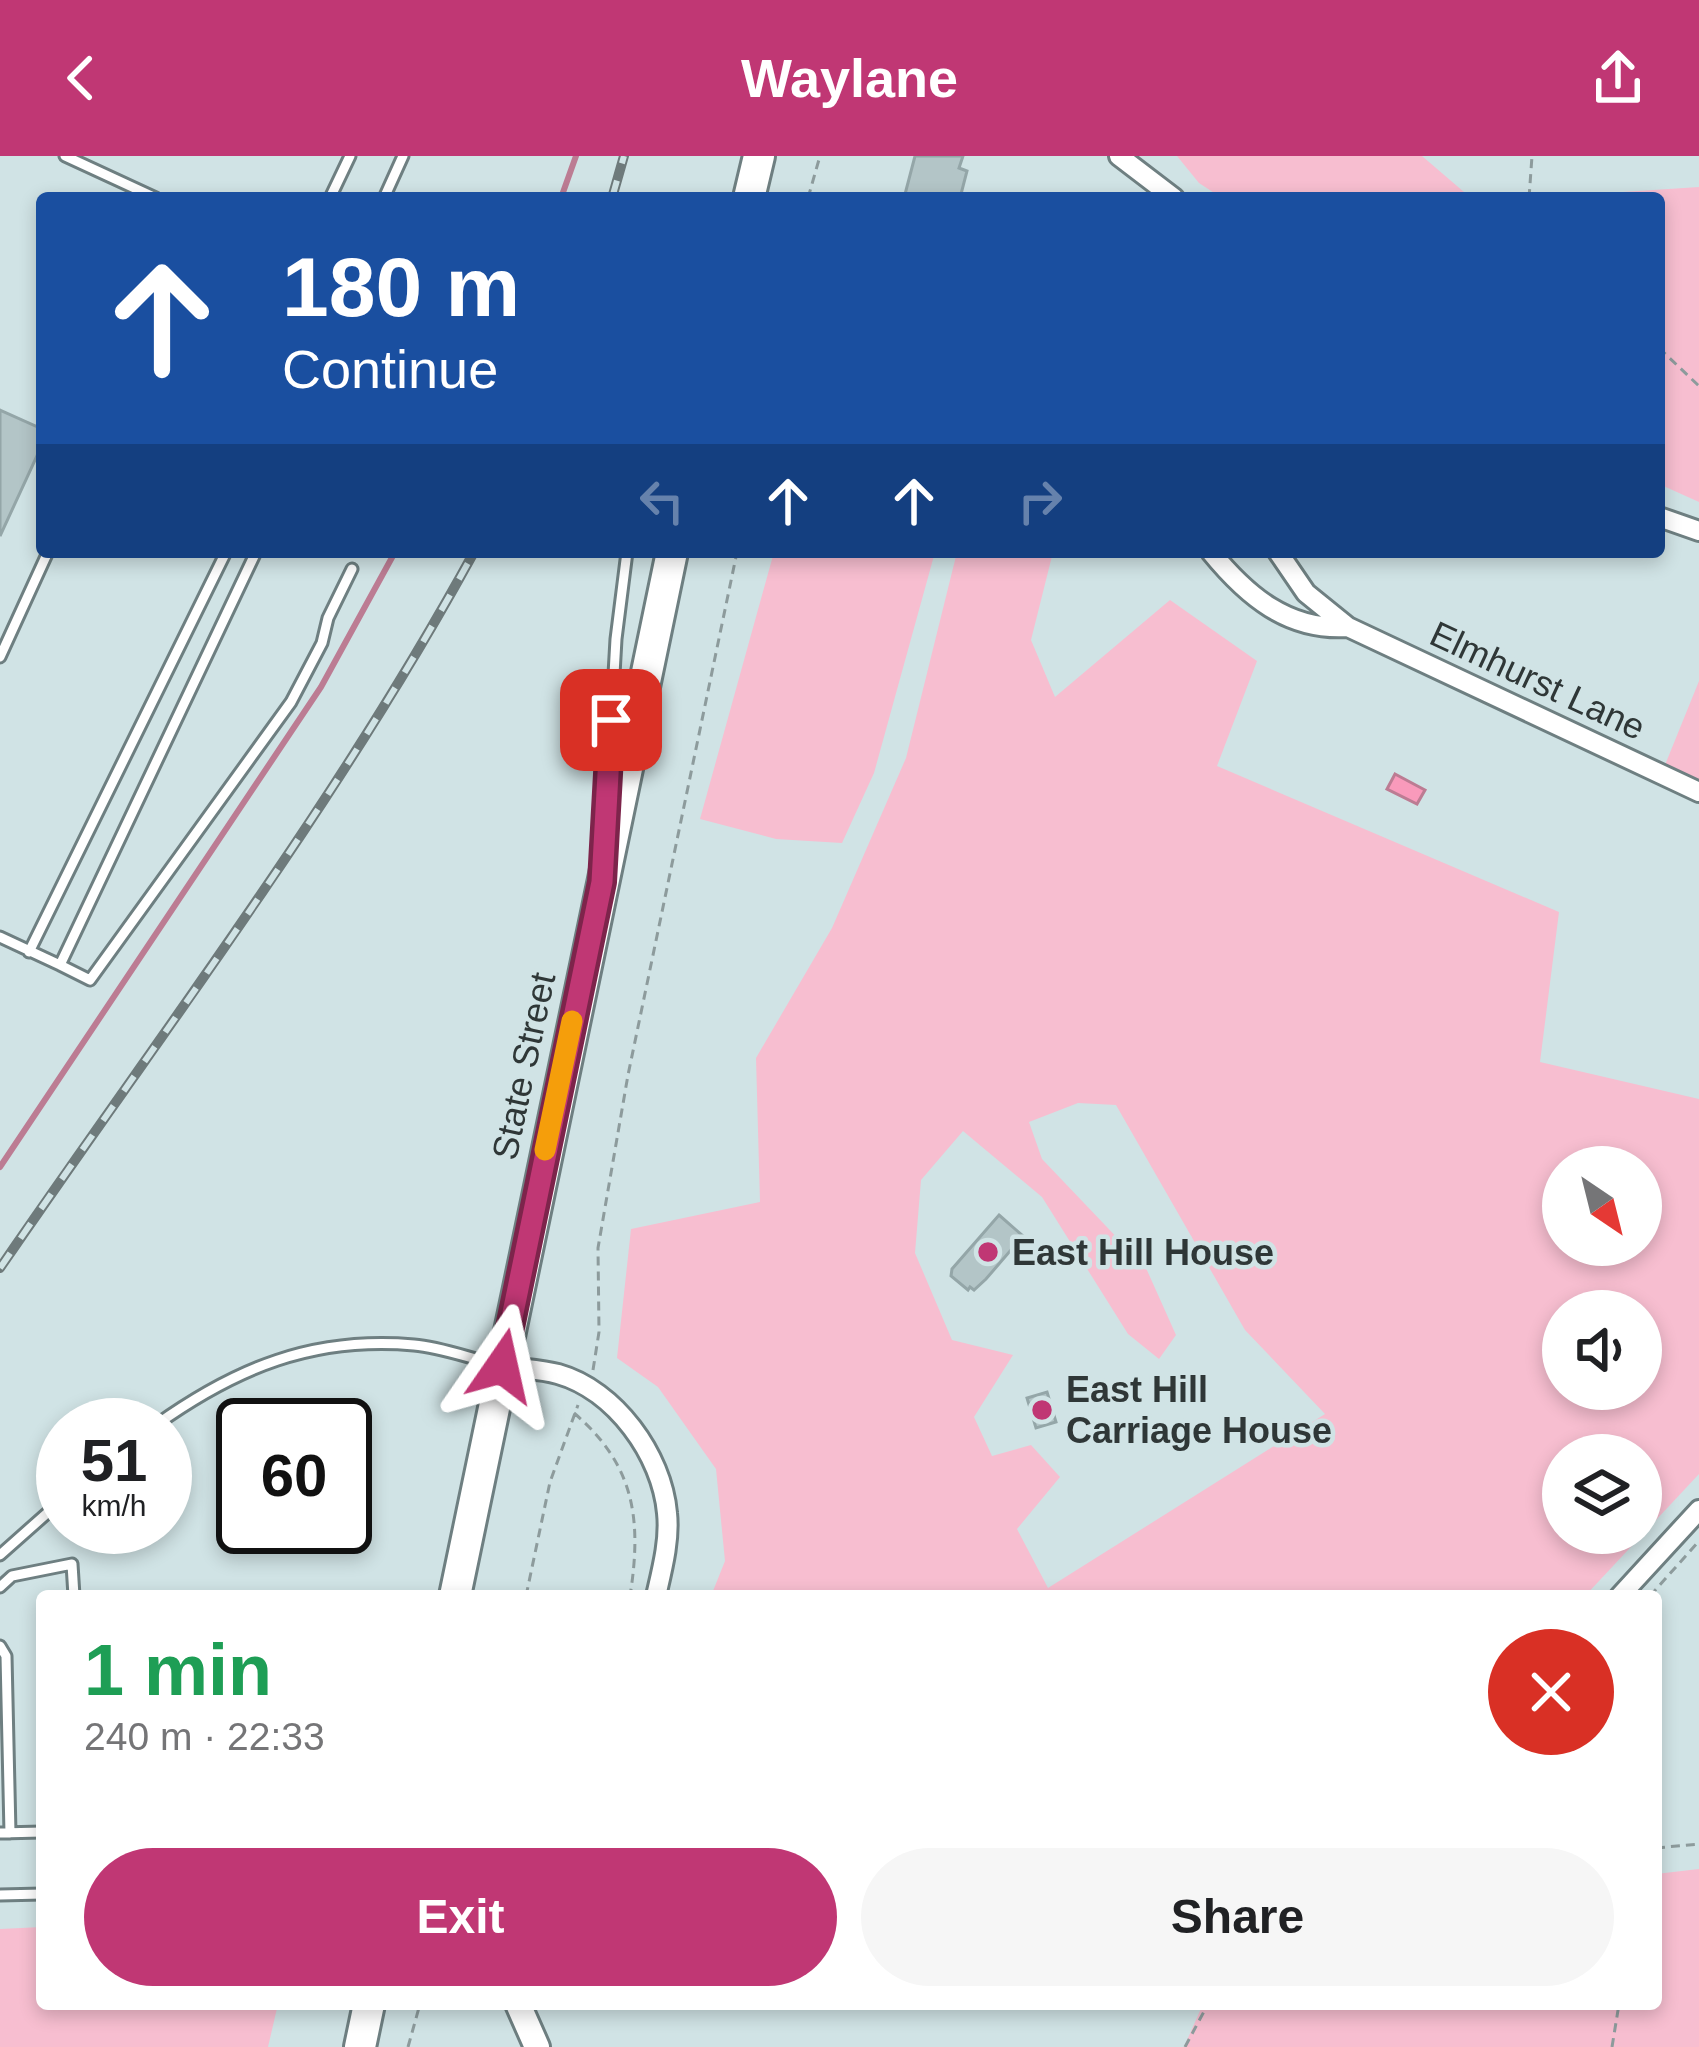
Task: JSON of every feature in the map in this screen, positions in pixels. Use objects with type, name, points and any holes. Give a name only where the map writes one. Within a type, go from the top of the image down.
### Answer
[{"type":"main road","points":[[755,192],[759,156]]},
{"type":"main road","name":"State Street","points":[[455,1590],[671,558]]},
{"type":"main road","points":[[360,2047],[368,2010]]},
{"type":"street","points":[[1119,156],[1166,192]]},
{"type":"street","points":[[1665,519],[1699,531]]},
{"type":"street","name":"Elmhurst Lane","points":[[1216,558],[1236,583],[1276,614],[1331,628],[1348,627]]},
{"type":"street","name":"Elmhurst Lane","points":[[1281,558],[1306,592],[1348,627],[1699,792]]},
{"type":"street","points":[[502,1366],[559,1374],[602,1396],[633,1429],[658,1472],[668,1514],[657,1590]]},
{"type":"street","points":[[1626,1590],[1699,1510]]},
{"type":"street","points":[[521,2010],[537,2047]]},
{"type":"lane","points":[[65,156],[142,192]]},
{"type":"lane","points":[[97,172],[104,156]]},
{"type":"lane","points":[[333,192],[350,156]]},
{"type":"lane","points":[[387,192],[403,156]]},
{"type":"lane","points":[[0,656],[45,558]]},
{"type":"lane","points":[[29,952],[223,558]]},
{"type":"lane","points":[[60,965],[253,558]]},
{"type":"lane","points":[[602,882],[616,639],[626,558]]},
{"type":"lane","points":[[0,937],[90,980],[291,702],[352,569]]},
{"type":"lane","points":[[192,1399],[208,1388],[301,1351],[418,1345],[502,1366]]},
{"type":"lane","points":[[0,1555],[36,1523]]},
{"type":"lane","points":[[0,1587],[12,1576],[72,1564],[74,1590]]},
{"type":"lane","points":[[0,1646],[6,1656],[5,1833],[36,1832]]},
{"type":"lane","points":[[0,1895],[36,1894]]},
{"type":"path","points":[[810,192],[820,156]]},
{"type":"path","points":[[1529,192],[1532,156]]},
{"type":"path","points":[[1665,354],[1699,386]]},
{"type":"path","points":[[527,1590],[550,1482],[572,1412],[590,1390],[599,1332],[598,1248],[624,1097],[736,558]]},
{"type":"path","points":[[572,1412],[598,1434],[628,1488],[637,1539],[631,1590]]},
{"type":"path","points":[[1655,1590],[1699,1541]]},
{"type":"path","points":[[1662,1847],[1699,1844]]},
{"type":"path","points":[[408,2047],[418,2010]]},
{"type":"path","points":[[1185,2047],[1205,2010]]},
{"type":"path","points":[[1612,2047],[1617,2010]]},
{"type":"shaded area","points":[[1177,156],[1422,156],[1464,192],[1213,192]]},
{"type":"shaded area","points":[[1699,187],[1699,502],[1665,487],[1665,192],[1623,192]]},
{"type":"shaded area","points":[[772,558],[933,558],[874,773],[842,843],[776,839],[700,819]]},
{"type":"shaded area","points":[[956,558],[1052,558],[1031,640],[1055,697],[1170,600],[1257,661],[1217,766],[1559,912],[1540,1062],[1699,1099],[1699,1474],[1662,1514],[1662,1434],[1542,1434],[1542,1554],[1624,1554],[1591,1590],[713,1590],[725,1561],[716,1469],[658,1387],[617,1358],[631,1229],[760,1202],[756,1058],[832,928],[906,758]],"holes":[[[1078,1103],[1116,1105],[1245,1330],[1325,1414],[1048,1588],[1017,1529],[1060,1477],[1031,1445],[992,1456],[974,1417],[1013,1355],[952,1340],[915,1253],[921,1180],[963,1131],[1042,1197],[1128,1334],[1159,1359],[1176,1335],[1146,1268],[1042,1159],[1029,1122]]]},
{"type":"shaded area","points":[[1699,681],[1699,781],[1665,765]]},
{"type":"shaded area","points":[[1395,774],[1425,790],[1417,804],[1387,789]]},
{"type":"shaded area","points":[[1699,1869],[1699,2047],[1184,2047],[1200,2010],[1662,2010],[1662,1873]]},
{"type":"shaded area","points":[[36,1927],[36,2010],[277,2010],[268,2047],[0,2047],[0,1929]]},
{"type":"building","points":[[915,156],[963,156],[959,168],[967,171],[962,192],[906,192]]},
{"type":"building","points":[[0,410],[36,426],[36,458],[0,536]]},
{"type":"building","name":"East Hill House","points":[[999,1215],[1023,1236],[986,1279],[968,1290],[951,1276],[952,1269]]},
{"type":"building","name":"East Hill Carriage House","points":[[1047,1392],[1056,1422],[1036,1428],[1027,1398]]},
{"type":"waterway","points":[[563,192],[576,156]]},
{"type":"waterway","points":[[0,1167],[321,687],[392,558]]},
{"type":"railway","points":[[614,192],[624,156]]},
{"type":"railway","points":[[0,1268],[307,827],[471,558]]},
{"type":"slow traffic","points":[[545,1150],[572,1021]]},
{"type":"place","name":"East Hill House","points":[[988,1252]]},
{"type":"place","name":"East Hill Carriage House","points":[[1042,1410]]},
{"type":"route","points":[[502,1366],[602,882],[611,720]]}]
